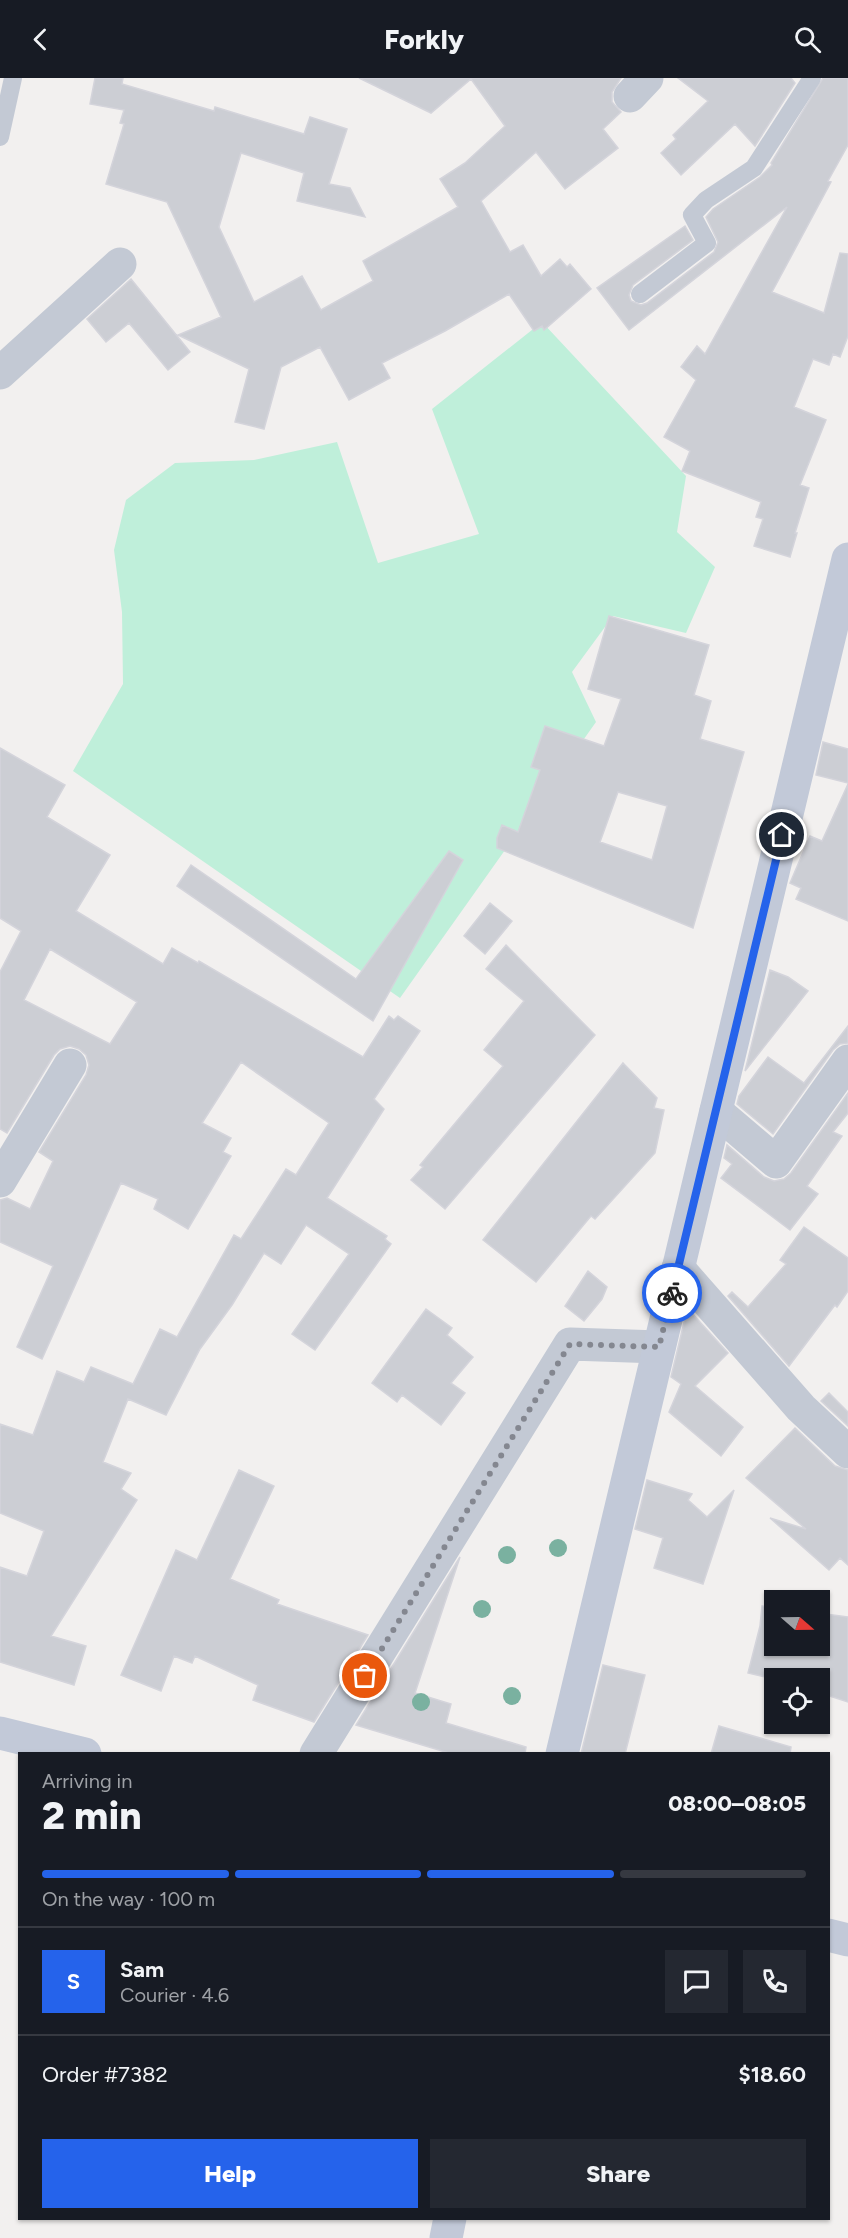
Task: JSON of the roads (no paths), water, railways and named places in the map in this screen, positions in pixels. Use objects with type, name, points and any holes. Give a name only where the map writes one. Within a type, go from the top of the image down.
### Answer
[{"type":"street","points":[[0,373],[120,264]]},
{"type":"street","points":[[562,1752],[848,559]]},
{"type":"street","points":[[716,1111],[776,1162],[848,1061]]},
{"type":"street","points":[[0,1181],[70,1065]]},
{"type":"street","points":[[678,1268],[801,1408],[848,1452]]},
{"type":"street","points":[[317,1752],[570,1344],[659,1347]]},
{"type":"street","points":[[0,1733],[77,1752]]},
{"type":"street","points":[[830,1936],[848,1940]]},
{"type":"street","points":[[446,2238],[450,2220]]},
{"type":"lane","points":[[0,137],[13,78]]},
{"type":"lane","points":[[640,294],[707,243],[692,215],[706,200],[754,168],[812,78]]}]
